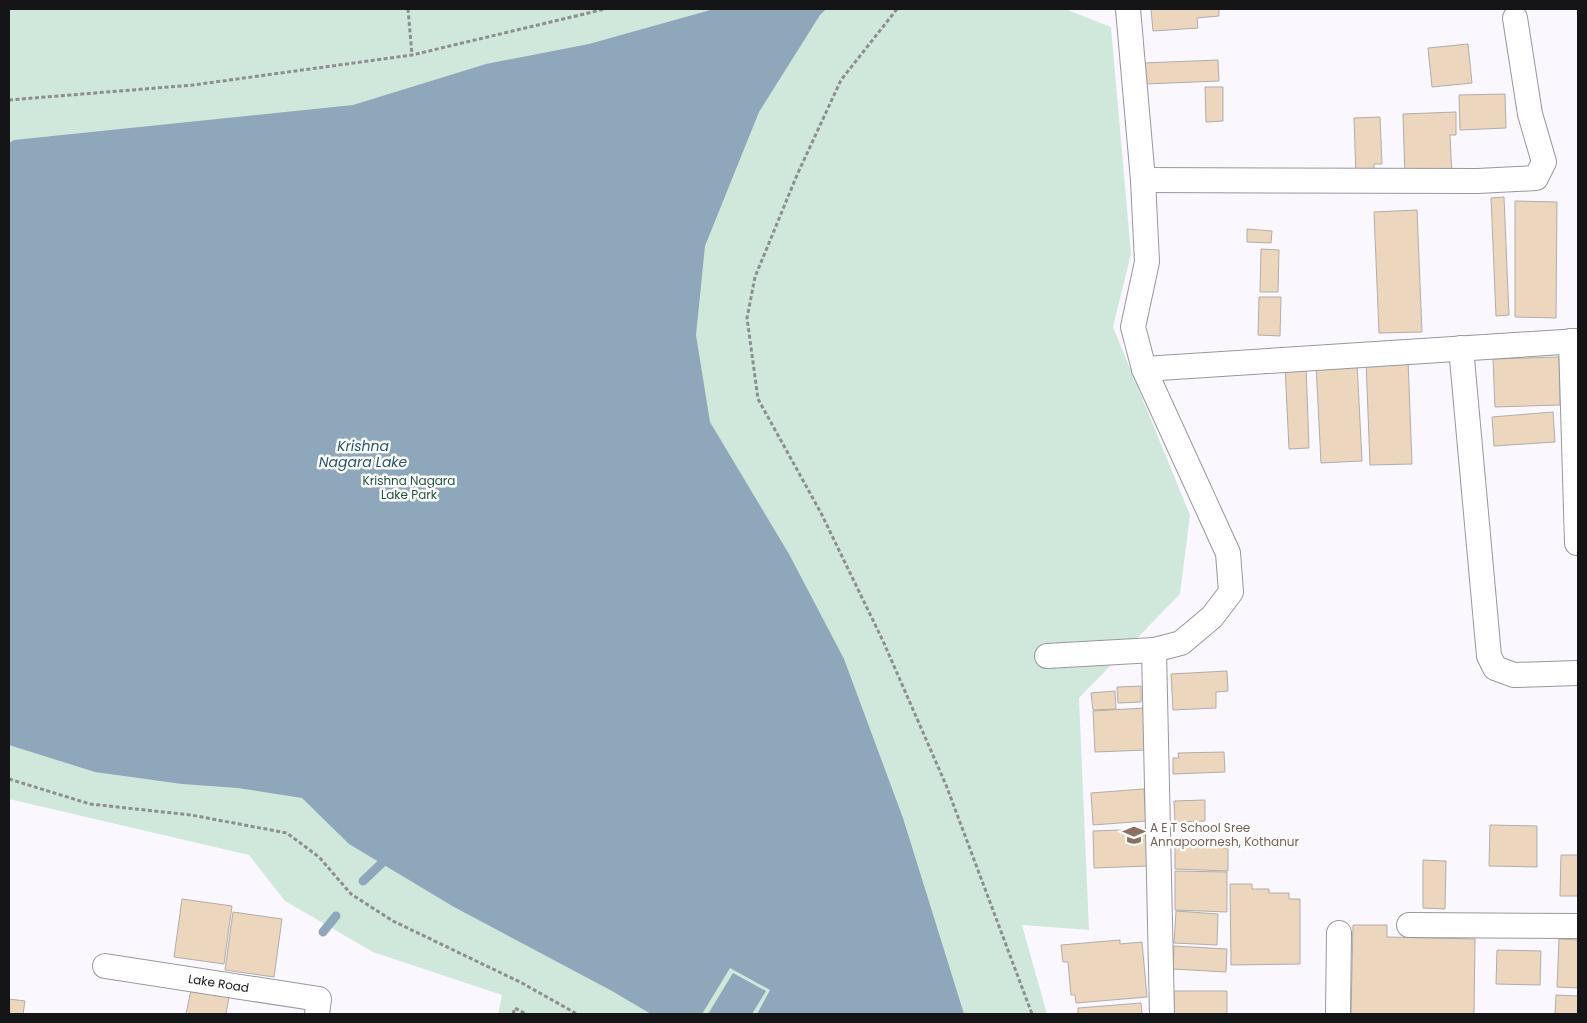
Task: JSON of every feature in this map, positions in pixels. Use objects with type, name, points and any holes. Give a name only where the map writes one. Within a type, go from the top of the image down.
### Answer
[{"type":"street","points":[[1047,656],[1154,650],[1181,643],[1212,617],[1230,592],[1228,553],[1144,369],[1133,327],[1147,262],[1143,180],[1128,9]]},
{"type":"street","points":[[1143,180],[1478,181],[1536,178],[1544,162],[1530,114],[1515,18]]},
{"type":"street","points":[[1144,369],[1575,341],[1577,543]]},
{"type":"street","points":[[1462,348],[1489,656],[1495,668],[1514,675],[1578,673]]},
{"type":"street","points":[[1154,650],[1162,1014]]},
{"type":"street","points":[[1409,925],[1578,926]]},
{"type":"street","points":[[1338,1014],[1339,933]]},
{"type":"street","name":"Lake Road","points":[[105,966],[319,999],[317,1014]]},
{"type":"path","points":[[408,9],[412,55]]},
{"type":"path","points":[[9,100],[194,85],[412,55],[605,9]]},
{"type":"path","points":[[897,9],[840,80],[797,175],[755,277],[748,318],[758,399],[821,513],[883,641],[946,785],[1032,1014]]},
{"type":"path","points":[[9,779],[90,804],[191,814],[287,833],[319,857],[351,894],[384,916],[522,983],[577,1014]]},
{"type":"path","points":[[513,1014],[515,1008],[526,1014]]},
{"type":"green space","name":"Krishna Nagara Lake","points":[[9,9],[1065,9],[1111,27],[1131,254],[1113,327],[1190,515],[1180,594],[1079,698],[1089,930],[1022,925],[1047,1014],[498,1014],[502,995],[373,952],[285,901],[249,855],[9,799]]},
{"type":"water","name":"Krishna Nagara Lake","points":[[714,9],[826,9],[820,15],[759,112],[705,246],[696,335],[710,422],[789,554],[844,659],[903,818],[964,1014],[757,1014],[770,990],[730,968],[702,1014],[651,1014],[612,991],[454,907],[349,844],[302,798],[238,788],[182,784],[95,772],[9,745],[9,143],[14,140],[353,105],[486,64],[589,44]]},
{"type":"water","points":[[733,973],[766,991],[752,1014],[708,1014]]},
{"type":"building","points":[[1151,9],[1219,9],[1219,16],[1197,18],[1198,28],[1153,31]]},
{"type":"building","points":[[1468,44],[1472,83],[1432,87],[1428,48]]},
{"type":"building","points":[[1218,60],[1219,81],[1145,84],[1144,63]]},
{"type":"building","points":[[1205,87],[1223,87],[1223,121],[1206,122]]},
{"type":"building","points":[[1505,94],[1506,128],[1460,130],[1459,95]]},
{"type":"building","points":[[1456,112],[1456,135],[1450,135],[1452,175],[1405,177],[1403,114]]},
{"type":"building","points":[[1380,117],[1382,164],[1374,164],[1374,176],[1356,177],[1354,118]]},
{"type":"building","points":[[1504,197],[1509,315],[1496,316],[1491,198]]},
{"type":"building","points":[[1515,201],[1557,202],[1556,318],[1515,317]]},
{"type":"building","points":[[1417,210],[1422,332],[1379,333],[1374,212]]},
{"type":"building","points":[[1247,229],[1272,231],[1271,243],[1247,242]]},
{"type":"building","points":[[1261,249],[1279,250],[1278,292],[1260,292]]},
{"type":"building","points":[[1259,297],[1281,297],[1280,336],[1258,335]]},
{"type":"building","points":[[1559,357],[1560,405],[1495,407],[1493,359]]},
{"type":"building","points":[[1408,360],[1412,464],[1370,465],[1366,361]]},
{"type":"building","points":[[1357,362],[1362,461],[1321,463],[1316,364]]},
{"type":"building","points":[[1306,365],[1309,448],[1289,449],[1285,366]]},
{"type":"building","points":[[1553,412],[1555,442],[1494,446],[1492,417]]},
{"type":"building","points":[[1227,671],[1228,691],[1216,692],[1216,708],[1173,710],[1171,674]]},
{"type":"building","points":[[1141,686],[1141,702],[1118,703],[1117,687]]},
{"type":"building","points":[[1115,691],[1116,709],[1093,710],[1091,693]]},
{"type":"building","points":[[1145,708],[1147,750],[1095,752],[1093,711]]},
{"type":"building","points":[[1224,752],[1225,772],[1173,774],[1173,758],[1179,758],[1178,753]]},
{"type":"building","points":[[1144,789],[1146,821],[1093,825],[1091,793]]},
{"type":"building","points":[[1205,800],[1205,821],[1175,822],[1174,801]]},
{"type":"building","points":[[1490,825],[1537,826],[1537,867],[1489,866]]},
{"type":"building","points":[[1147,829],[1148,866],[1094,868],[1093,831]]},
{"type":"building","points":[[1175,846],[1228,848],[1228,871],[1175,869]]},
{"type":"building","points":[[1561,855],[1578,855],[1578,896],[1560,896]]},
{"type":"building","points":[[1423,860],[1446,861],[1445,909],[1423,908]]},
{"type":"building","points":[[1175,871],[1227,872],[1227,912],[1175,910]]},
{"type":"building","points":[[1230,884],[1252,884],[1252,889],[1269,889],[1269,893],[1289,893],[1289,899],[1300,899],[1300,964],[1231,965]]},
{"type":"building","points":[[182,899],[232,906],[224,964],[174,957]]},
{"type":"building","points":[[1176,911],[1218,914],[1217,945],[1174,943]]},
{"type":"building","points":[[233,912],[282,919],[274,977],[225,970]]},
{"type":"building","points":[[1353,925],[1387,925],[1387,937],[1475,939],[1474,1014],[1351,1014]]},
{"type":"building","points":[[1559,939],[1578,940],[1578,988],[1557,987]]},
{"type":"building","points":[[1120,940],[1120,944],[1142,942],[1147,997],[1076,1003],[1075,995],[1071,995],[1068,962],[1063,962],[1061,945]]},
{"type":"building","points":[[1174,946],[1227,949],[1226,972],[1173,969]]},
{"type":"building","points":[[1497,950],[1541,951],[1540,985],[1496,984]]},
{"type":"building","points":[[191,990],[229,997],[226,1014],[186,1014]]},
{"type":"building","points":[[1174,991],[1227,991],[1227,1014],[1174,1014]]},
{"type":"building","points":[[1556,995],[1578,996],[1578,1014],[1555,1014]]},
{"type":"building","points":[[9,999],[25,1001],[23,1014],[9,1014]]},
{"type":"building","points":[[1141,1003],[1142,1014],[1078,1014],[1078,1008]]},
{"type":"waterway","points":[[363,881],[382,863]]},
{"type":"waterway","points":[[323,932],[336,916]]},
{"type":"place","name":"A E T School Sree Annapoornesh, Kothanur","points":[[1134,835]]},
{"type":"park label","name":"Krishna Nagara Lake Park","points":[[409,488]]}]
